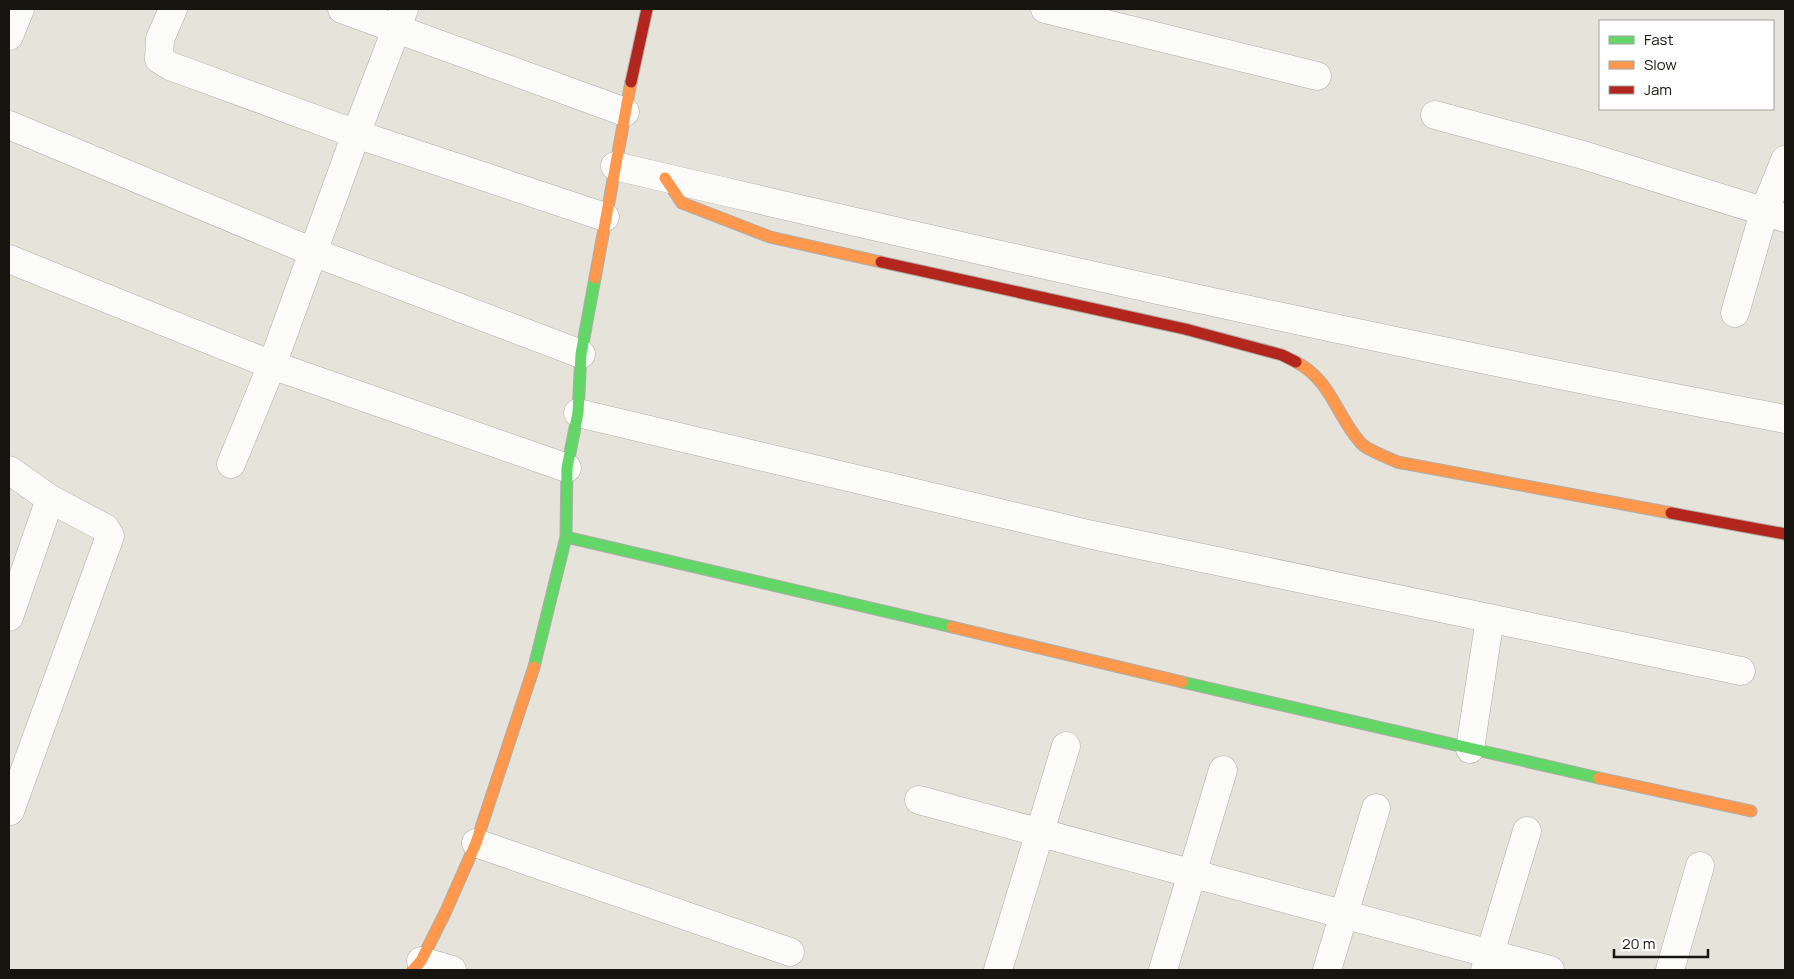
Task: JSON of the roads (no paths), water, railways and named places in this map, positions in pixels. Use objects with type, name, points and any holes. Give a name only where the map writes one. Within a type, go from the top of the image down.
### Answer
[{"type":"street","points":[[9,36],[20,9]]},
{"type":"street","points":[[173,9],[160,39],[159,58],[170,66],[356,134],[605,217]]},
{"type":"street","points":[[342,9],[401,19],[625,112]]},
{"type":"street","points":[[452,970],[417,965],[446,911],[476,843],[533,669],[566,537],[567,468],[578,413],[581,354],[605,217],[646,9]]},
{"type":"street","points":[[1045,9],[1317,76]]},
{"type":"street","points":[[231,464],[272,365],[356,134],[401,19]]},
{"type":"street","points":[[1435,115],[1583,155],[1774,215]]},
{"type":"street","points":[[9,125],[313,252],[581,354]]},
{"type":"street","points":[[1736,313],[1774,215],[1785,160]]},
{"type":"street","points":[[615,166],[1099,276],[1599,384],[1785,419]]},
{"type":"street","points":[[665,178],[682,203],[770,237],[1185,329],[1282,355],[1307,368],[1329,392],[1345,422],[1361,444],[1397,462],[1785,534]]},
{"type":"street","points":[[9,259],[272,365],[567,468]]},
{"type":"street","points":[[1091,308],[1099,276]]},
{"type":"street","points":[[578,413],[1088,534],[1741,671]]},
{"type":"street","points":[[9,470],[50,499],[105,528],[110,536],[10,811]]},
{"type":"street","points":[[9,617],[50,499]]},
{"type":"street","points":[[566,537],[1470,749],[1751,811]]},
{"type":"street","points":[[1470,749],[1490,618]]},
{"type":"street","points":[[998,970],[1066,746]]},
{"type":"street","points":[[1163,970],[1223,770]]},
{"type":"street","points":[[919,800],[1344,915],[1488,962],[1550,970]]},
{"type":"street","points":[[1327,970],[1376,808]]},
{"type":"street","points":[[1488,962],[1526,831]]},
{"type":"street","points":[[476,843],[790,952]]},
{"type":"street","points":[[1670,970],[1700,866]]}]
